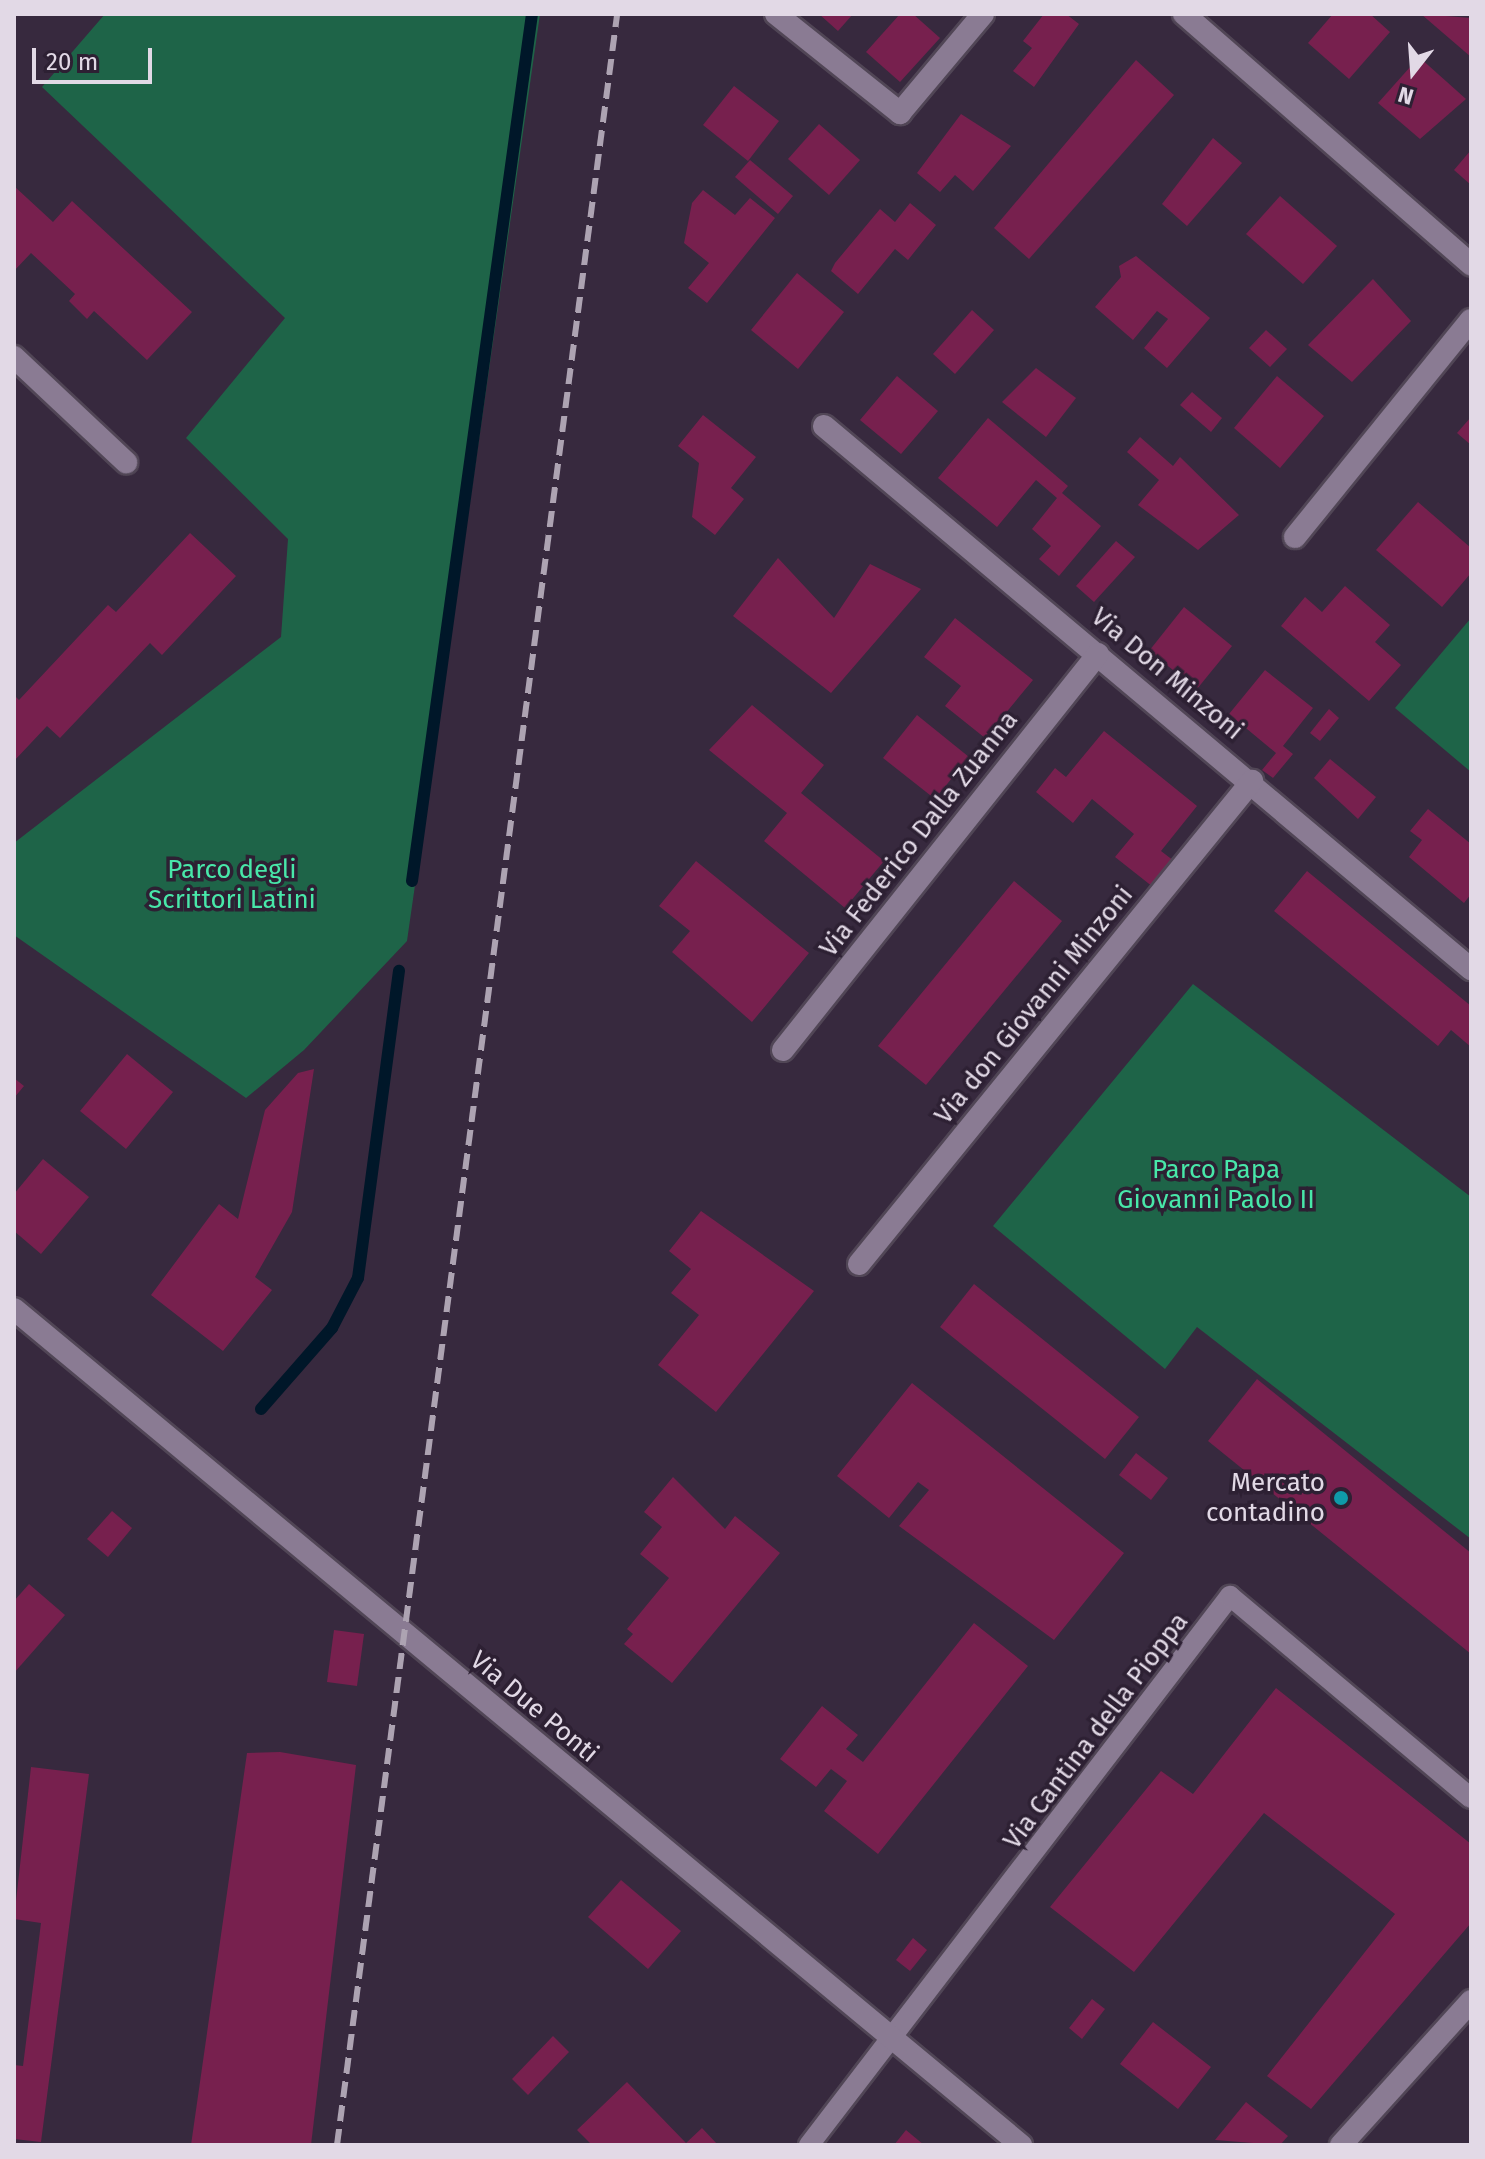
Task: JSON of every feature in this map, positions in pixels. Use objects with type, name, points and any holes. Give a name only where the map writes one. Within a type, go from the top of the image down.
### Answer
[{"type":"street","points":[[776,14],[900,113],[983,14]]},
{"type":"street","points":[[1184,14],[1471,264]]},
{"type":"street","points":[[1295,537],[1471,320]]},
{"type":"street","points":[[14,357],[126,462]]},
{"type":"street","name":"Via Don Minzoni","points":[[824,426],[1252,781],[1471,969]]},
{"type":"street","name":"Via Federico Dalla Zuanna","points":[[783,1050],[1098,654]]},
{"type":"street","name":"Via don Giovanni Minzoni","points":[[859,1264],[1252,781]]},
{"type":"street","name":"Via Due Ponti","points":[[14,1309],[1021,2145]]},
{"type":"street","points":[[1341,2145],[1471,2001]]},
{"type":"lane","name":"Via Cantina della Pioppa","points":[[809,2145],[894,2042],[1230,1596],[1471,1798]]},
{"type":"green space","name":"Parco degli Scrittori Latini","points":[[105,14],[540,14],[407,941],[304,1050],[246,1098],[14,935],[14,843],[281,637],[288,539],[186,438],[285,318],[42,87]]},
{"type":"green space","points":[[1471,618],[1471,772],[1395,708]]},
{"type":"green space","name":"Parco Papa Giovanni Paolo II","points":[[1193,984],[1471,1197],[1471,1539],[1197,1327],[1165,1369],[993,1226]]},
{"type":"building","points":[[819,14],[853,14],[838,31]]},
{"type":"building","points":[[900,14],[913,14],[940,38],[900,82],[866,52]]},
{"type":"building","points":[[1044,14],[1066,14],[1079,24],[1034,87],[1013,71],[1032,48],[1023,41]]},
{"type":"building","points":[[1333,14],[1370,14],[1390,32],[1349,79],[1308,43]]},
{"type":"building","points":[[1421,14],[1471,18],[1471,57]]},
{"type":"building","points":[[1419,57],[1466,99],[1420,139],[1378,103]]},
{"type":"building","points":[[1136,60],[1174,95],[1029,259],[994,228]]},
{"type":"building","points":[[734,86],[779,121],[748,161],[703,125]]},
{"type":"building","points":[[961,114],[1011,146],[973,191],[955,175],[940,192],[917,173]]},
{"type":"building","points":[[819,124],[860,160],[829,195],[788,159]]},
{"type":"building","points":[[1213,138],[1242,163],[1187,226],[1162,204]]},
{"type":"building","points":[[1471,150],[1471,185],[1454,170]]},
{"type":"building","points":[[750,160],[793,196],[778,214],[735,177]]},
{"type":"building","points":[[14,186],[53,222],[72,201],[192,312],[147,360],[94,311],[87,319],[69,301],[75,294],[31,253],[14,271]]},
{"type":"building","points":[[703,190],[735,215],[750,198],[775,218],[707,303],[688,288],[709,263],[684,243],[692,203]]},
{"type":"building","points":[[1280,196],[1337,246],[1303,284],[1246,234]]},
{"type":"building","points":[[910,203],[936,225],[908,260],[895,249],[858,294],[831,271],[835,263],[880,209],[895,222]]},
{"type":"building","points":[[1136,256],[1210,318],[1167,368],[1144,348],[1168,319],[1157,311],[1133,340],[1095,307],[1121,277],[1119,266]]},
{"type":"building","points":[[797,273],[844,312],[798,369],[751,330]]},
{"type":"building","points":[[1373,279],[1411,321],[1352,382],[1308,345]]},
{"type":"building","points":[[972,310],[994,330],[955,374],[933,354]]},
{"type":"building","points":[[1266,330],[1287,349],[1270,367],[1249,348]]},
{"type":"building","points":[[1036,368],[1076,398],[1046,437],[1002,402]]},
{"type":"building","points":[[897,376],[938,411],[901,454],[860,420]]},
{"type":"building","points":[[1277,376],[1324,416],[1280,468],[1234,428]]},
{"type":"building","points":[[1192,392],[1222,418],[1211,432],[1180,405]]},
{"type":"building","points":[[703,415],[756,457],[731,488],[744,499],[715,535],[692,517],[699,463],[678,446]]},
{"type":"building","points":[[1471,417],[1471,445],[1457,433]]},
{"type":"building","points":[[988,418],[1068,486],[1062,493],[1101,526],[1059,576],[1039,559],[1051,546],[1032,529],[1057,498],[1036,480],[997,527],[938,478]]},
{"type":"building","points":[[1140,437],[1173,466],[1180,457],[1239,515],[1198,550],[1138,505],[1159,480],[1127,452]]},
{"type":"building","points":[[1418,502],[1471,548],[1471,573],[1442,607],[1376,550]]},
{"type":"building","points":[[190,533],[236,576],[162,655],[150,643],[60,738],[47,726],[14,761],[14,695],[19,700],[108,605],[116,612]]},
{"type":"building","points":[[1116,541],[1135,557],[1094,602],[1076,586]]},
{"type":"building","points":[[778,558],[834,618],[870,564],[921,589],[831,693],[733,616]]},
{"type":"building","points":[[1345,586],[1390,625],[1375,642],[1401,665],[1369,701],[1281,626],[1305,597],[1322,612]]},
{"type":"building","points":[[1184,607],[1232,646],[1197,689],[1149,651]]},
{"type":"building","points":[[955,618],[1033,680],[985,738],[945,706],[961,686],[924,657]]},
{"type":"building","points":[[1265,670],[1313,708],[1283,746],[1293,754],[1273,778],[1262,770],[1276,753],[1229,714]]},
{"type":"building","points":[[752,705],[824,765],[801,793],[884,861],[845,908],[764,841],[787,813],[709,750]]},
{"type":"building","points":[[1329,709],[1339,718],[1320,741],[1310,733]]},
{"type":"building","points":[[917,715],[969,757],[935,799],[883,758]]},
{"type":"building","points":[[1104,731],[1197,806],[1161,851],[1174,861],[1153,887],[1115,857],[1134,834],[1092,799],[1073,823],[1036,792],[1055,768],[1066,777]]},
{"type":"building","points":[[1330,759],[1376,797],[1358,819],[1314,778]]},
{"type":"building","points":[[1428,809],[1471,844],[1471,894],[1464,903],[1409,857],[1422,840],[1410,831]]},
{"type":"building","points":[[696,861],[809,953],[752,1022],[672,952],[690,931],[659,906]]},
{"type":"building","points":[[1307,871],[1471,1006],[1471,1047],[1451,1030],[1438,1046],[1274,911]]},
{"type":"building","points":[[1014,881],[1062,921],[926,1085],[878,1046]]},
{"type":"building","points":[[127,1054],[173,1092],[126,1149],[80,1111]]},
{"type":"building","points":[[314,1069],[292,1212],[255,1277],[272,1290],[223,1351],[151,1295],[219,1204],[238,1219],[265,1110],[298,1073]]},
{"type":"building","points":[[14,1078],[24,1086],[14,1098]]},
{"type":"building","points":[[43,1159],[89,1197],[41,1254],[14,1231],[14,1194]]},
{"type":"building","points":[[701,1211],[814,1291],[716,1412],[658,1365],[699,1315],[671,1293],[691,1269],[669,1251]]},
{"type":"building","points":[[974,1284],[1139,1417],[1105,1459],[940,1327]]},
{"type":"building","name":"Mercato contadino","points":[[1257,1379],[1471,1553],[1471,1654],[1208,1441]]},
{"type":"building","points":[[912,1383],[1124,1553],[1054,1640],[899,1526],[929,1490],[918,1482],[889,1518],[837,1476]]},
{"type":"building","points":[[1136,1453],[1168,1478],[1151,1500],[1119,1475]]},
{"type":"building","points":[[673,1477],[725,1529],[735,1516],[780,1553],[672,1683],[624,1644],[633,1634],[627,1629],[669,1578],[640,1554],[662,1527],[644,1512]]},
{"type":"building","points":[[112,1511],[132,1528],[108,1557],[87,1539]]},
{"type":"building","points":[[29,1584],[65,1615],[14,1673],[14,1601]]},
{"type":"building","points":[[974,1623],[1028,1666],[878,1854],[824,1811],[847,1781],[831,1769],[816,1787],[780,1759],[822,1706],[858,1735],[846,1749],[863,1762]]},
{"type":"building","points":[[334,1630],[364,1634],[357,1686],[327,1682]]},
{"type":"building","points":[[1276,1688],[1471,1844],[1471,1923],[1311,2109],[1267,2076],[1395,1914],[1264,1813],[1134,1972],[1050,1907],[1161,1771],[1193,1794]]},
{"type":"building","points":[[280,1752],[356,1765],[311,2145],[191,2145],[247,1753]]},
{"type":"building","points":[[31,1767],[89,1774],[41,2142],[14,2139],[14,2065],[23,2066],[41,1923],[14,1919]]},
{"type":"building","points":[[621,1880],[681,1931],[648,1969],[588,1917]]},
{"type":"building","points":[[913,1938],[927,1950],[910,1971],[896,1960]]},
{"type":"building","points":[[1092,1999],[1105,2009],[1082,2039],[1069,2028]]},
{"type":"building","points":[[1153,2022],[1211,2067],[1178,2109],[1120,2064]]},
{"type":"building","points":[[553,2036],[569,2052],[528,2095],[512,2079]]},
{"type":"building","points":[[627,2082],[686,2143],[702,2128],[718,2145],[592,2145],[577,2130]]},
{"type":"building","points":[[1246,2102],[1288,2136],[1280,2145],[1215,2140]]},
{"type":"building","points":[[906,2130],[924,2145],[894,2145]]},
{"type":"waterway","points":[[412,881],[532,14]]},
{"type":"waterway","points":[[261,1409],[332,1328],[358,1278],[399,971]]},
{"type":"railway","points":[[337,2145],[617,14]]},
{"type":"place","name":"Mercato contadino","points":[[1341,1498]]}]
